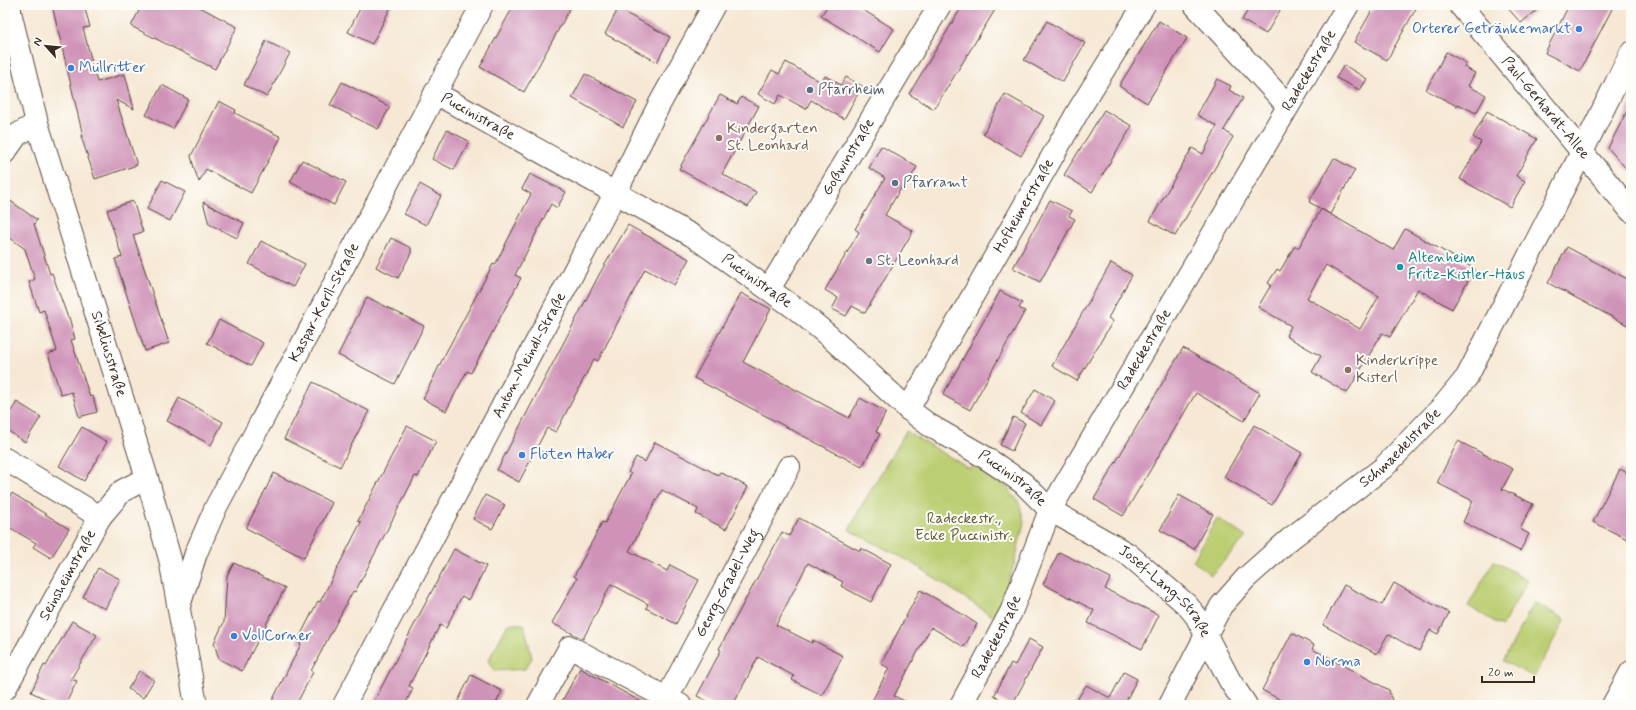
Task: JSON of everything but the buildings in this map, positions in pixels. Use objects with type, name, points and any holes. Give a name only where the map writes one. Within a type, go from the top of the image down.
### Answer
[{"type":"street","name":"Sibeliusstraße","points":[[10,5],[10,12],[37,122],[147,478],[170,559],[196,705]]},
{"type":"street","name":"Kaspar-Kerll-Straße","points":[[179,605],[196,553],[216,507],[482,5]]},
{"type":"street","name":"Anton-Meindl-Straße","points":[[344,705],[616,192],[659,105],[714,5]]},
{"type":"street","name":"Goßwinstraße","points":[[769,289],[940,5]]},
{"type":"street","name":"Hofheimerstraße","points":[[908,410],[1080,108],[1144,5]]},
{"type":"street","points":[[1195,5],[1288,106]]},
{"type":"street","name":"Radeckestraße","points":[[961,705],[1011,612],[1050,510],[1348,5]]},
{"type":"street","name":"Paul-Gerhardt-Allee","points":[[1460,5],[1631,211]]},
{"type":"street","name":"Schmaedelstraße","points":[[1170,705],[1206,637],[1220,606],[1246,578],[1290,539],[1383,468],[1444,405],[1463,382],[1480,354],[1631,53]]},
{"type":"street","name":"Puccinistraße","points":[[435,93],[693,236],[769,289],[830,337],[908,410],[929,425],[982,456],[1023,483],[1050,510]]},
{"type":"street","points":[[5,152],[17,134],[37,122]]},
{"type":"street","points":[[5,459],[100,517]]},
{"type":"street","name":"Georg-Gradel-Weg","points":[[539,703],[570,647],[674,702],[789,467]]},
{"type":"street","name":"Seinsheimstraße","points":[[5,689],[100,517],[122,491],[147,478]]},
{"type":"street","name":"Josef-Lang-Straße","points":[[1050,510],[1128,554],[1187,605],[1196,616],[1230,681],[1246,705]]},
{"type":"street","points":[[1613,705],[1631,672]]},
{"type":"green space","name":"Radeckestr., Ecke Puccinistr.","points":[[906,431],[970,469],[972,465],[1004,484],[1019,502],[1024,522],[1015,561],[1005,592],[992,616],[911,562],[849,530],[862,505]]},
{"type":"green space","points":[[1217,518],[1246,537],[1211,575],[1193,561]]},
{"type":"green space","points":[[1494,561],[1528,580],[1502,626],[1468,606]]},
{"type":"green space","points":[[1534,603],[1565,619],[1534,677],[1503,661]]},
{"type":"green space","points":[[508,624],[524,624],[532,658],[525,669],[494,671],[488,661]]},
{"type":"place","name":"Orterer Getränkemarkt","points":[[1579,29]]},
{"type":"place","name":"Müllritter","points":[[71,68]]},
{"type":"place","name":"Pfarrheim","points":[[810,90]]},
{"type":"place","name":"Kindergarten St. Leonhard","points":[[719,138]]},
{"type":"place","name":"Pfarramt","points":[[895,183]]},
{"type":"place","name":"St. Leonhard","points":[[869,261]]},
{"type":"place","name":"Altenheim Fritz-Kistler-Haus","points":[[1400,267]]},
{"type":"place","name":"Kinderkrippe Kisterl","points":[[1348,370]]},
{"type":"place","name":"Flöten Haber","points":[[522,455]]},
{"type":"place","name":"VollCorner","points":[[234,636]]},
{"type":"place","name":"Norma","points":[[1307,662]]}]
